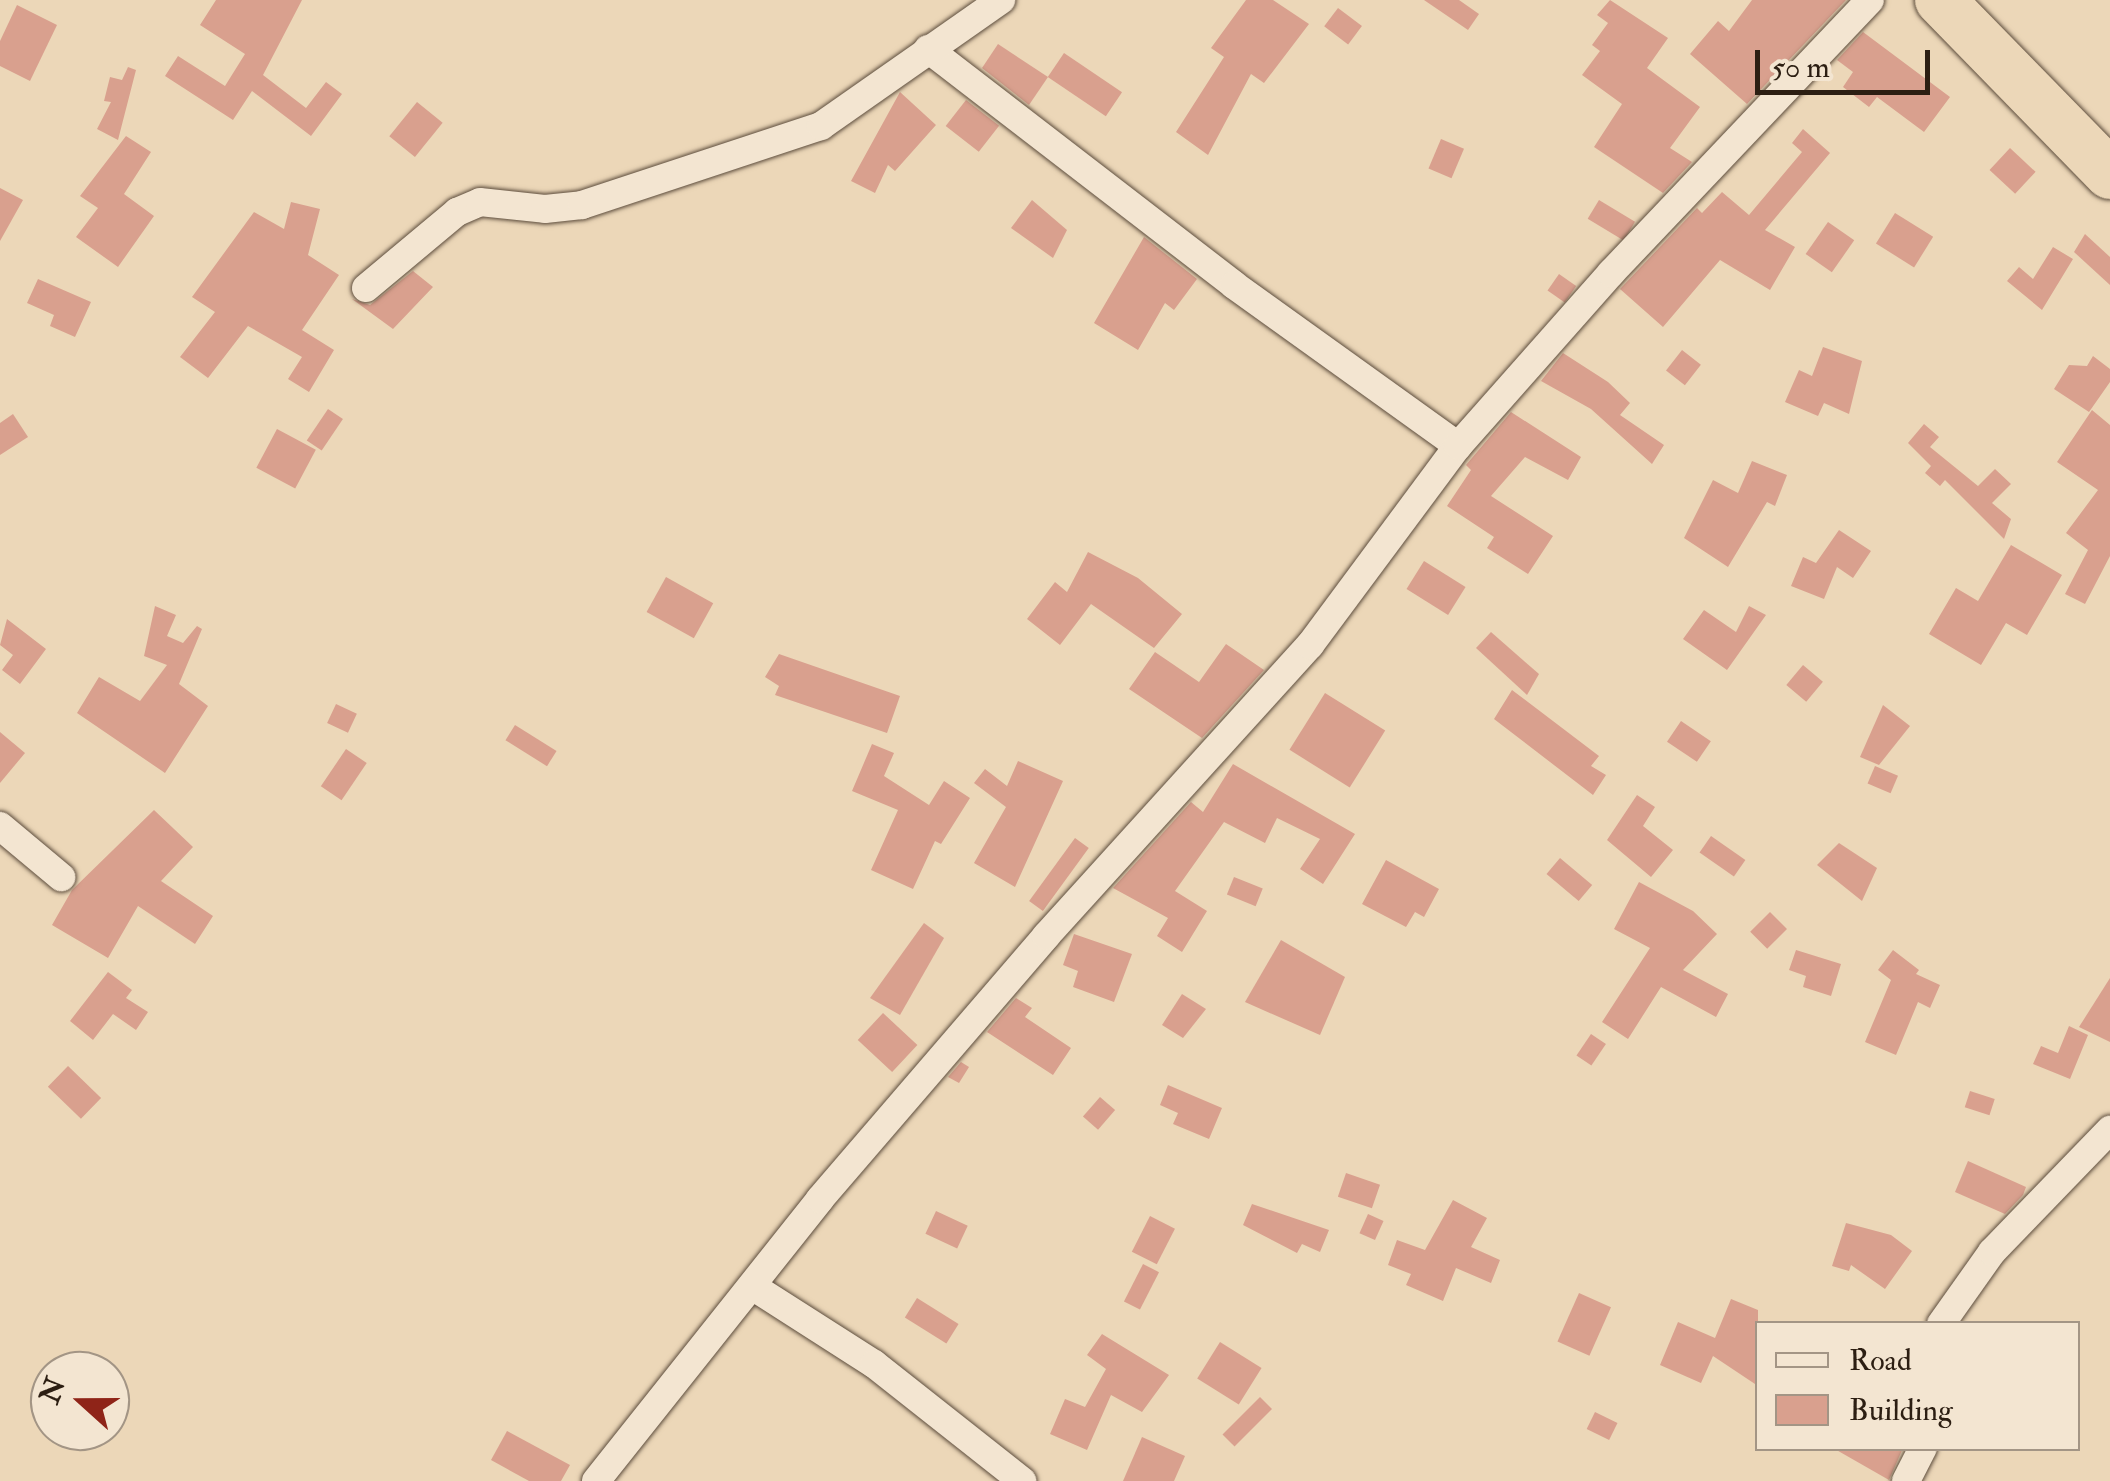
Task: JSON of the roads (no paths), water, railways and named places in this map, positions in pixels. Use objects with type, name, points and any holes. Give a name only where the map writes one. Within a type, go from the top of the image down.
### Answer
[{"type":"highway","points":[[1959,6],[2110,174]]},
{"type":"street","points":[[366,288],[457,212],[480,202],[545,209],[582,204],[821,126],[1000,0]]},
{"type":"street","points":[[596,1481],[752,1286],[1046,936],[1310,645],[1458,446],[1611,273],[1870,0]]},
{"type":"street","points":[[928,49],[1234,285],[1458,446]]},
{"type":"street","points":[[0,826],[61,877]]},
{"type":"street","points":[[1943,1321],[1992,1252],[2110,1130]]},
{"type":"street","points":[[752,1286],[874,1364],[1022,1481]]},
{"type":"street","points":[[1906,1481],[1921,1451]]}]
